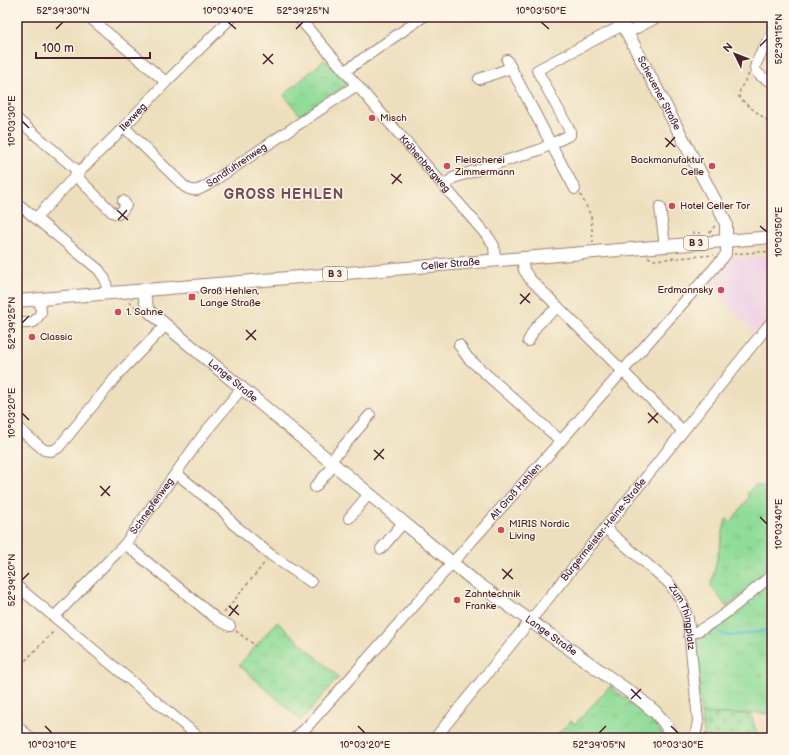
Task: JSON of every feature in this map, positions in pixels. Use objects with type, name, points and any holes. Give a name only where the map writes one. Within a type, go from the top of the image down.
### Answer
[{"type":"main road","name":"Scheuener Straße","points":[[623,25],[720,210],[726,224],[726,240]]},
{"type":"main road","name":"Celler Straße","points":[[108,293],[772,237]]},
{"type":"main road","name":"Lange Straße","points":[[143,290],[147,307],[150,312],[473,580],[638,698],[655,712],[674,738]]},
{"type":"main road","name":"B 3","points":[[17,301],[108,293]]},
{"type":"street","points":[[89,17],[166,82]]},
{"type":"street","name":"Ilexweg","points":[[36,218],[166,82],[232,17]]},
{"type":"street","name":"Krähenbergweg","points":[[298,17],[490,238],[494,246],[495,260]]},
{"type":"street","points":[[344,71],[423,17]]},
{"type":"street","points":[[444,186],[453,178],[539,150],[570,136],[570,131],[537,70],[623,25],[658,17]]},
{"type":"street","points":[[772,34],[755,67],[757,73],[772,82]]},
{"type":"street","points":[[479,79],[509,64],[575,189]]},
{"type":"street","name":"Sandfuhrenweg","points":[[124,127],[184,187],[192,191],[200,190],[357,85]]},
{"type":"street","points":[[17,119],[77,174],[112,212],[118,214],[122,211],[126,205],[123,201]]},
{"type":"street","points":[[18,204],[99,270],[105,279],[108,293]]},
{"type":"street","points":[[660,207],[665,246]]},
{"type":"street","points":[[726,240],[726,254]]},
{"type":"street","name":"Alt Groß Hehlen","points":[[295,738],[306,729],[679,309],[726,254]]},
{"type":"street","points":[[522,258],[524,270],[530,280],[683,431]]},
{"type":"street","points":[[17,324],[34,322],[41,313],[40,299]]},
{"type":"street","points":[[528,341],[534,328],[558,308]]},
{"type":"street","name":"Bürgermeister-Heine-Straße","points":[[435,738],[772,321]]},
{"type":"street","points":[[17,427],[44,450],[51,451],[58,448],[120,371],[166,325]]},
{"type":"street","points":[[459,345],[468,358],[561,441]]},
{"type":"street","name":"Schnepfenweg","points":[[58,620],[125,544],[203,435],[242,388]]},
{"type":"street","points":[[315,487],[370,415]]},
{"type":"street","points":[[176,472],[225,513],[232,523],[271,556],[311,582]]},
{"type":"street","points":[[348,518],[369,494]]},
{"type":"street","points":[[381,549],[403,523]]},
{"type":"street","name":"Zum Thingplatz","points":[[605,528],[669,583],[681,600],[688,618],[698,721],[696,735]]},
{"type":"street","points":[[125,544],[218,620],[230,626]]},
{"type":"street","points":[[689,635],[722,616],[772,575]]},
{"type":"street","points":[[17,586],[200,738]]},
{"type":"street","points":[[17,726],[31,738]]},
{"type":"path","points":[[756,70],[750,73],[740,89],[738,97],[772,124]]},
{"type":"path","points":[[575,189],[582,197],[591,216],[593,243]]},
{"type":"path","points":[[711,255],[772,251]]},
{"type":"path","points":[[218,620],[271,556]]},
{"type":"path","points":[[17,669],[58,620]]},
{"type":"path","points":[[230,626],[256,646]]},
{"type":"path","points":[[696,735],[710,734],[720,738]]},
{"type":"shaded area","points":[[772,256],[772,312],[755,333],[708,286],[731,258]]},
{"type":"green space","points":[[325,59],[348,84],[300,115],[284,95]]},
{"type":"green space","points":[[755,485],[772,489],[772,571],[727,607],[711,586],[726,519],[731,522],[749,497],[747,493]]},
{"type":"green space","points":[[772,578],[772,714],[701,714],[694,638]]},
{"type":"green space","points":[[277,622],[339,677],[301,720],[239,665]]},
{"type":"green space","points":[[611,685],[613,689],[648,717],[665,738],[553,738],[571,721],[575,724]]},
{"type":"green space","points":[[701,714],[751,714],[758,738],[705,738]]},
{"type":"waterway","points":[[713,628],[724,635],[730,636],[772,630]]},
{"type":"place","name":"Misch","points":[[372,118]]},
{"type":"place","name":"Fleischerei Zimmermann","points":[[447,166]]},
{"type":"place","name":"Backmanufaktur Celle","points":[[712,166]]},
{"type":"place","name":"Hotel Celler Tor","points":[[672,206]]},
{"type":"place","name":"Erdmannsky","points":[[721,290]]},
{"type":"place","name":"Groß Hehlen, Lange Straße","points":[[192,297]]},
{"type":"place","name":"1. Sahne","points":[[118,312]]},
{"type":"place","name":"Classic","points":[[32,337]]},
{"type":"place","name":"MIRIS Nordic Living","points":[[501,530]]},
{"type":"place","name":"Zahntechnik Franke","points":[[457,600]]},
{"type":"district","name":"GROSS HEHLEN","points":[[284,194]]}]
